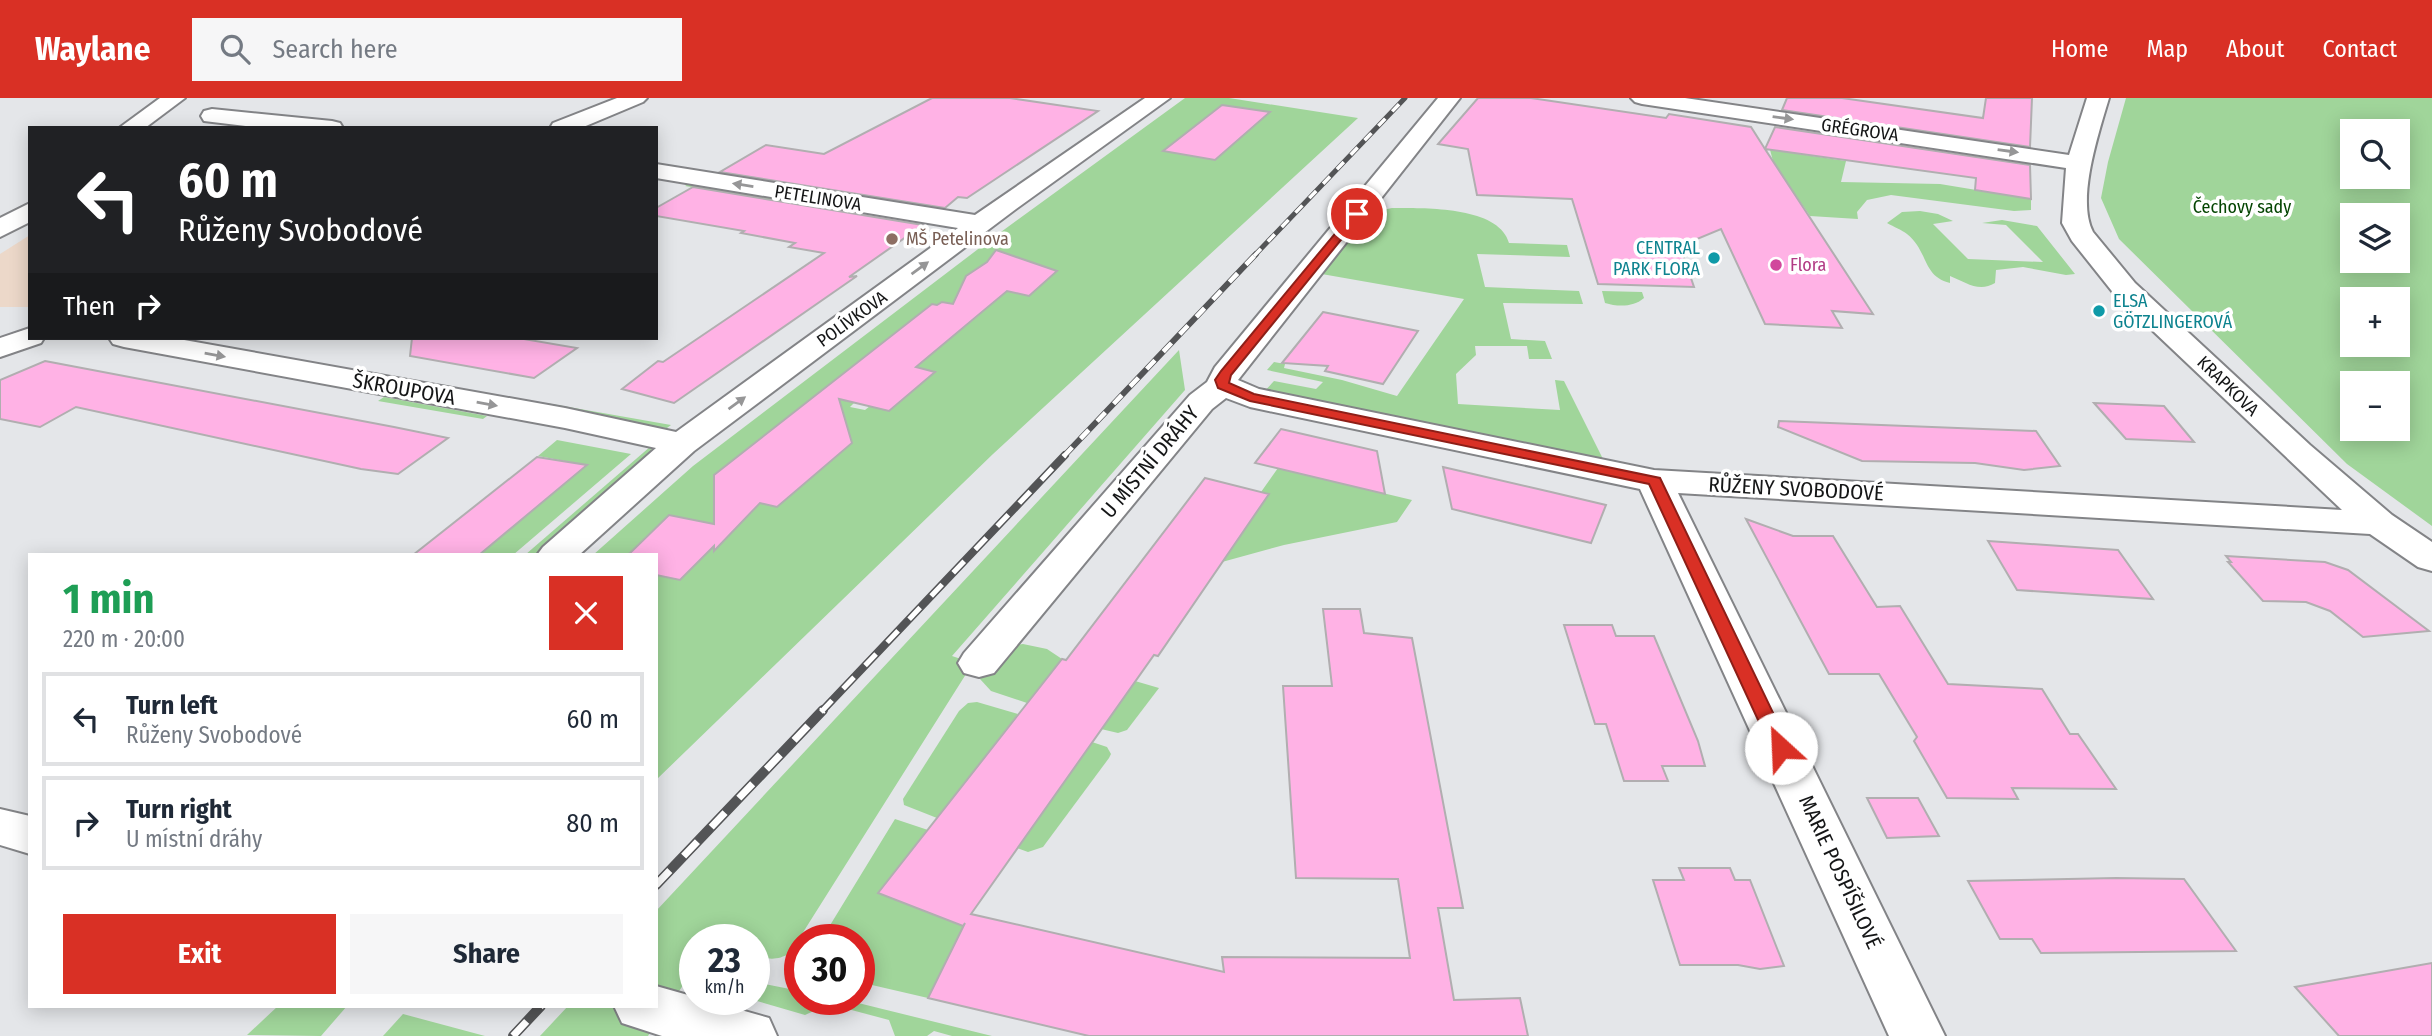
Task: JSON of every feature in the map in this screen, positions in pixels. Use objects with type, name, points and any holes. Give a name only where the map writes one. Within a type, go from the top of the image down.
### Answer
[{"type":"street","points":[[133,126],[174,98]]},
{"type":"street","points":[[566,126],[636,98]]},
{"type":"street","name":"POLÍVKOVA","points":[[558,553],[682,444],[980,224],[1160,98]]},
{"type":"street","name":"U MÍSTNÍ DRÁHY","points":[[979,663],[1201,402],[1223,385],[1222,380],[1226,373],[1449,98]]},
{"type":"street","name":"GRÉGROVA","points":[[1642,98],[1748,105],[2078,163]]},
{"type":"street","name":"KRAPKOVA","points":[[2098,98],[2078,163],[2075,223],[2081,235],[2118,280],[2298,452],[2379,523],[2432,559]]},
{"type":"street","points":[[162,126],[206,107],[320,126]]},
{"type":"street","name":"PETELINOVA","points":[[658,171],[980,224]]},
{"type":"street","points":[[0,221],[28,192]]},
{"type":"street","points":[[0,221],[28,212]]},
{"type":"street","points":[[0,348],[28,338]]},
{"type":"street","name":"ŠKROUPOVA","points":[[135,340],[565,418],[682,444]]},
{"type":"street","name":"RŮŽENY SVOBODOVÉ","points":[[1223,385],[1250,397],[1639,478],[2379,523]]},
{"type":"street","name":"MARIE POSPÍŠILOVÉ","points":[[1639,478],[1917,1036]]},
{"type":"street","points":[[0,827],[28,834]]},
{"type":"street","points":[[653,1010],[749,1036]]},
{"type":"shaded area","points":[[28,236],[28,307],[0,307],[0,254]]},
{"type":"green space","points":[[1185,98],[1229,98],[1358,118],[993,454],[658,778],[658,553],[595,553],[693,466],[990,240]],"holes":[[[942,302],[965,307],[962,311],[979,315],[945,343],[897,332],[932,304]],[[866,356],[901,364],[906,360],[920,364],[916,367],[934,372],[889,411],[870,406],[865,410],[850,407],[854,403],[818,394]],[[784,421],[796,421],[799,425],[850,438],[852,443],[842,451],[825,452],[797,476],[802,478],[803,483],[792,492],[781,494],[716,480],[716,473]]]},
{"type":"green space","name":"Čechovy sady","points":[[2126,98],[2432,98],[2432,526],[2347,464],[2119,239],[2101,198]]},
{"type":"green space","points":[[1769,146],[1779,151],[1846,161],[1841,182],[1940,184],[2031,199],[2031,210],[2014,211],[1891,195],[1867,200],[1857,212],[1858,219],[1810,216],[1790,187],[1777,176]]},
{"type":"green space","points":[[692,182],[842,208],[836,212],[685,186]]},
{"type":"green space","points":[[1392,208],[1440,209],[1476,216],[1491,222],[1502,231],[1509,243],[1567,245],[1570,257],[1477,254],[1485,287],[1579,291],[1583,304],[1503,303],[1511,339],[1545,341],[1552,359],[1529,359],[1527,346],[1475,346],[1476,355],[1456,374],[1458,404],[1560,410],[1555,380],[1564,381],[1604,461],[1262,394],[1274,381],[1316,389],[1323,382],[1267,370],[1274,362],[1285,364],[1284,368],[1342,380],[1397,396],[1464,299],[1316,273],[1369,213]]},
{"type":"green space","points":[[1902,212],[1938,214],[1953,221],[1933,224],[1968,259],[2043,262],[2006,225],[1982,223],[2002,220],[2037,226],[2075,274],[2066,275],[2023,267],[1996,270],[1995,283],[1983,287],[1972,286],[1950,276],[1950,283],[1941,280],[1930,269],[1914,241],[1887,223]]},
{"type":"green space","points":[[1602,291],[1642,292],[1644,298],[1631,305],[1615,305],[1605,303]]},
{"type":"green space","points":[[1179,350],[1185,390],[952,656],[973,663],[808,924],[784,924],[784,956],[770,958],[770,924],[679,924],[679,991],[648,1036],[540,1036],[566,1008],[658,1008],[658,909]]},
{"type":"green space","points":[[384,397],[487,416],[483,419],[378,401]]},
{"type":"green space","points":[[546,403],[671,425],[667,428],[655,427],[541,407]]},
{"type":"green space","points":[[557,440],[631,454],[515,553],[481,553],[586,465],[538,456]]},
{"type":"green space","points":[[651,446],[648,456],[538,553],[527,553]]},
{"type":"green space","points":[[1278,468],[1412,500],[1397,522],[1284,545],[1222,562],[1268,494],[1261,492]]},
{"type":"green space","points":[[1023,644],[1047,649],[1062,659],[1027,703],[991,691],[980,679],[998,656],[1009,648]]},
{"type":"green space","points":[[1135,681],[1159,688],[1127,730],[1118,733],[1101,729]]},
{"type":"green space","points":[[977,702],[1018,714],[937,818],[904,805],[903,799],[959,711],[968,703]]},
{"type":"green space","points":[[1092,742],[1107,747],[1111,754],[1109,758],[1043,847],[1028,852],[1017,848]]},
{"type":"green space","points":[[895,819],[928,830],[878,893],[964,926],[928,998],[875,986],[875,924],[831,924]]},
{"type":"green space","points":[[770,985],[784,988],[784,1009],[770,1005]]},
{"type":"green space","points":[[875,1007],[992,1036],[952,1036],[934,1031],[927,1036],[895,1036],[889,1020],[870,1015],[875,1015]]},
{"type":"green space","points":[[276,1008],[345,1008],[321,1036],[247,1035]]},
{"type":"green space","points":[[403,1014],[485,1036],[383,1036]]},
{"type":"building","points":[[932,98],[1010,98],[1098,111],[967,198],[958,197],[945,208],[720,172],[766,145],[824,154]]},
{"type":"building","points":[[1478,98],[1531,98],[1666,118],[1669,114],[1751,127],[1873,314],[1832,311],[1842,328],[1765,324],[1721,229],[1680,246],[1694,287],[1598,284],[1572,199],[1477,195],[1468,149],[1438,144]]},
{"type":"building","points":[[1787,98],[1842,98],[1983,118],[1986,98],[2032,98],[2030,147],[1782,110]]},
{"type":"building","points":[[1222,105],[1270,112],[1215,160],[1163,151]]},
{"type":"building","points":[[1775,127],[2030,165],[2031,199],[1975,190],[1976,178],[1765,149]]},
{"type":"building","points":[[693,187],[923,225],[849,277],[857,276],[674,403],[622,389],[658,361],[663,362],[824,253],[789,247],[795,243],[741,233],[744,231],[658,216],[658,207]]},
{"type":"building","points":[[996,250],[1057,271],[1029,296],[1007,291],[916,367],[935,372],[889,411],[839,399],[852,443],[777,507],[760,503],[714,551],[714,546],[680,580],[658,575],[658,553],[630,553],[669,515],[714,524],[714,475],[932,304],[953,304],[966,276],[987,262]]},
{"type":"building","points":[[1323,312],[1418,331],[1383,384],[1325,371],[1328,366],[1282,363]]},
{"type":"building","points":[[412,340],[530,340],[577,348],[534,378],[410,356]]},
{"type":"building","points":[[45,361],[448,438],[398,474],[361,469],[76,407],[40,427],[0,419],[0,380]]},
{"type":"building","points":[[2094,403],[2164,406],[2194,442],[2126,439]]},
{"type":"building","points":[[1779,421],[2036,431],[2060,466],[2024,470],[1975,463],[1862,461],[1778,427]]},
{"type":"building","points":[[1281,429],[1377,451],[1385,494],[1255,463]]},
{"type":"building","points":[[537,457],[587,465],[481,553],[416,553]]},
{"type":"building","points":[[1443,467],[1606,505],[1591,543],[1452,509]]},
{"type":"building","points":[[1205,478],[1269,494],[1158,656],[1154,655],[971,914],[1224,972],[1222,957],[1410,958],[1398,879],[1296,878],[1283,686],[1332,686],[1323,609],[1360,609],[1364,633],[1412,638],[1463,908],[1438,908],[1454,1000],[1520,998],[1528,1036],[1089,1036],[928,998],[965,923],[963,926],[878,893],[1062,659],[1066,660]]},
{"type":"building","points":[[1746,519],[1793,536],[1833,536],[1877,607],[1900,606],[1948,684],[2042,689],[2070,734],[2078,734],[2116,789],[2012,788],[2018,799],[1947,798],[1914,741],[1917,737],[1879,674],[1829,674]]},
{"type":"building","points":[[1988,541],[2118,550],[2153,599],[2017,590]]},
{"type":"building","points":[[2226,556],[2325,562],[2348,570],[2429,631],[2363,637],[2330,611],[2306,602],[2263,601],[2228,562],[2231,562]]},
{"type":"building","points":[[1564,625],[1612,625],[1616,636],[1654,636],[1698,741],[1705,766],[1662,766],[1668,781],[1624,781],[1606,724],[1595,724]]},
{"type":"building","points":[[1867,798],[1918,798],[1939,836],[1887,838]]},
{"type":"building","points":[[1679,868],[1730,868],[1735,880],[1750,880],[1784,966],[1760,969],[1738,965],[1680,965],[1653,880],[1684,880]]},
{"type":"building","points":[[2184,879],[2236,951],[2041,953],[2032,939],[2000,939],[1968,881]]},
{"type":"building","points":[[2432,963],[2432,1036],[2339,1036],[2295,987]]},
{"type":"railway","points":[[1254,256],[1405,98]]},
{"type":"railway","points":[[1064,456],[1256,254]]},
{"type":"railway","points":[[821,712],[1065,455]]},
{"type":"railway","points":[[658,883],[823,710]]},
{"type":"railway","points":[[513,1036],[539,1008]]},
{"type":"place","name":"MŠ Petelinova","points":[[892,239]]},
{"type":"place","name":"CENTRAL PARK FLORA","points":[[1714,258]]},
{"type":"place","name":"Flora","points":[[1776,265]]},
{"type":"place","name":"ELSA GÖTZLINGEROVÁ","points":[[2099,311]]},
{"type":"route","points":[[1357,214],[1226,373],[1222,380],[1223,385],[1229,390],[1250,397],[1654,481],[1781,748]]}]
